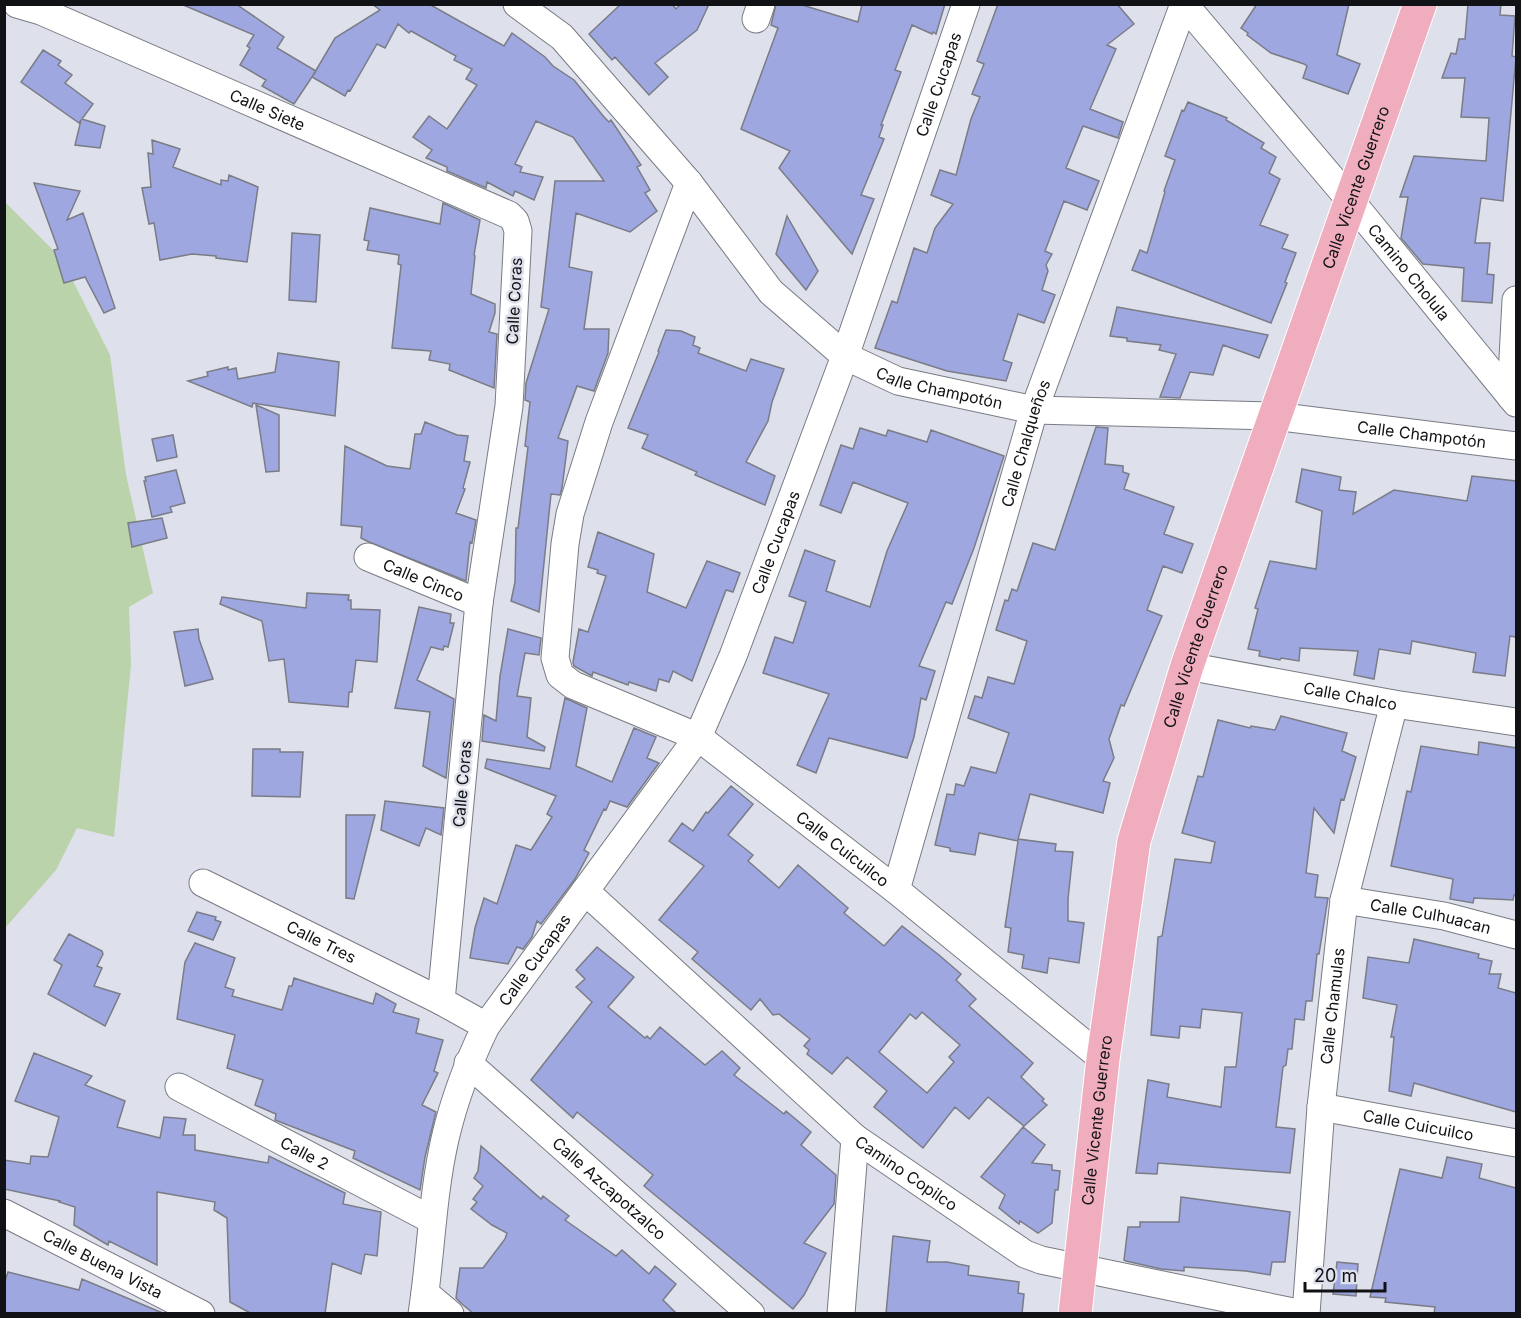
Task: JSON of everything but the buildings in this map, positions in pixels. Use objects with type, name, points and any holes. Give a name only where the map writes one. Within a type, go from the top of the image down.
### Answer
[{"type":"main road","name":"Calle Vicente Guerrero","points":[[1075,1314],[1103,1059],[1134,841],[1187,666],[1420,4]]},
{"type":"street","name":"Calle Siete","points":[[17,4],[41,11],[509,215],[515,221]]},
{"type":"street","name":"Calle Champotón","points":[[517,4],[562,37],[689,183],[771,292],[845,356],[898,381],[1034,410],[1274,416],[1516,446]]},
{"type":"street","name":"Calle Cucapas","points":[[486,1026],[698,737],[733,656],[845,356],[966,4]]},
{"type":"street","name":"Camino Cholula","points":[[1184,4],[1350,200],[1514,400]]},
{"type":"street","name":"Calle Chalqueños","points":[[896,890],[1034,410],[1184,4]]},
{"type":"street","name":"Calle Cuicuilco","points":[[689,183],[599,422],[570,514],[565,544],[555,658],[560,675],[573,685],[698,737],[896,890],[1103,1059]]},
{"type":"street","name":"Calle Coras","points":[[441,1001],[479,603],[509,406],[518,231],[515,221]]},
{"type":"street","points":[[1514,400],[1516,300]]},
{"type":"street","name":"Calle Cinco","points":[[368,556],[479,603]]},
{"type":"street","name":"Calle Chalco","points":[[1187,666],[1394,704],[1516,722]]},
{"type":"street","name":"Calle Chamulas","points":[[1304,1314],[1321,1107],[1344,900],[1394,704]]},
{"type":"street","name":"Calle Tres","points":[[203,883],[441,1001]]},
{"type":"street","name":"Camino Copilco","points":[[585,891],[855,1138],[1025,1254],[1041,1260],[1304,1314]]},
{"type":"street","name":"Calle Culhuacan","points":[[1344,900],[1444,916],[1516,935]]},
{"type":"street","points":[[441,1001],[486,1026],[468,1063],[445,1140],[432,1220],[424,1303],[450,1314]]},
{"type":"street","name":"Calle Azcapotzalco","points":[[468,1063],[751,1314]]},
{"type":"street","name":"Calle 2","points":[[179,1087],[432,1220]]},
{"type":"street","name":"Calle Cuicuilco","points":[[1321,1107],[1516,1143]]},
{"type":"street","points":[[841,1314],[855,1138]]},
{"type":"street","name":"Calle Buena Vista","points":[[4,1213],[201,1314]]},
{"type":"green space","points":[[5,202],[62,259],[110,355],[126,475],[153,593],[129,607],[131,665],[114,837],[77,828],[56,870],[5,928]]}]
